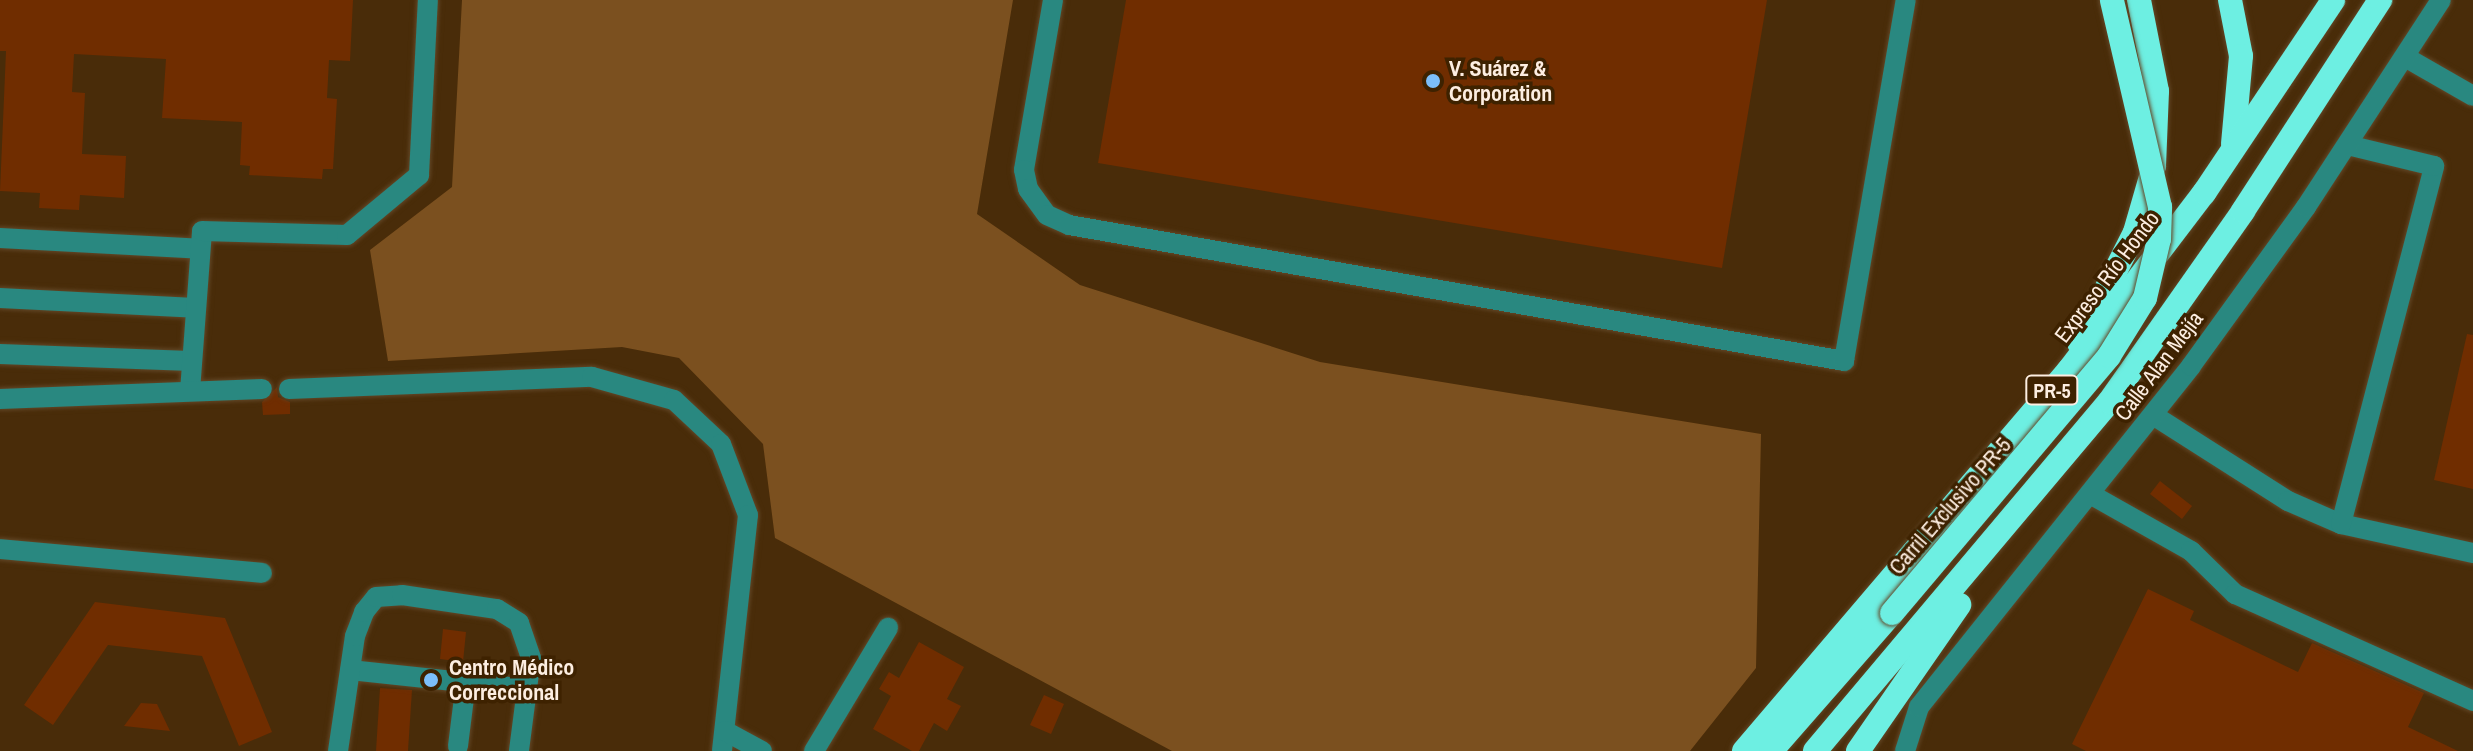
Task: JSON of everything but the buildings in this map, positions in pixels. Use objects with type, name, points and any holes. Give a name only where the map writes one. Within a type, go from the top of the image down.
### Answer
[{"type":"highway","name":"Carril Exclusivo PR-5","points":[[1771,751],[2109,356],[2145,298],[2159,239],[2160,207],[2112,0]]},
{"type":"highway","points":[[2069,370],[2095,304],[2135,232],[2154,166],[2157,91],[2139,0]]},
{"type":"highway","points":[[2230,0],[2241,56],[2231,152]]},
{"type":"highway","points":[[2327,2],[2362,8],[2379,5]]},
{"type":"highway","name":"Expreso Río Hondo","points":[[1744,751],[2069,370],[2231,152],[2327,2]]},
{"type":"highway","name":"PR-5","points":[[1815,751],[2049,479],[2243,211],[2379,5]]},
{"type":"highway","points":[[1858,751],[2049,479]]},
{"type":"street","points":[[190,391],[202,231],[347,235],[419,175],[428,0]]},
{"type":"street","points":[[1053,0],[1024,170],[1028,189],[1047,215],[1069,225],[1844,361],[1906,0]]},
{"type":"street","name":"Calle Alan Mejía","points":[[1905,751],[1919,707],[2153,415],[2347,145],[2441,0]]},
{"type":"street","points":[[2405,57],[2473,96]]},
{"type":"street","points":[[2341,524],[2434,166],[2347,145]]},
{"type":"street","points":[[0,238],[200,249]]},
{"type":"street","points":[[0,298],[195,308]]},
{"type":"street","points":[[0,354],[191,361]]},
{"type":"street","points":[[289,389],[592,377],[674,400],[721,444],[748,515],[723,741],[762,751]]},
{"type":"street","points":[[0,399],[262,389]]},
{"type":"street","points":[[2153,415],[2288,501],[2341,524],[2473,553]]},
{"type":"street","points":[[2090,494],[2191,551],[2235,594],[2473,701]]},
{"type":"street","points":[[0,549],[262,573]]},
{"type":"street","points":[[338,751],[350,670],[364,612],[376,597],[402,595],[510,614],[528,637],[528,689],[519,751]]},
{"type":"street","points":[[814,751],[888,628]]},
{"type":"street","points":[[350,670],[528,689]]},
{"type":"street","points":[[458,746],[466,682]]},
{"type":"shaded area","points":[[462,0],[1013,0],[977,214],[1080,285],[1320,362],[1761,434],[1756,668],[1690,751],[1172,751],[775,538],[763,444],[679,358],[622,347],[388,361],[370,250],[452,187]]},
{"type":"place","name":"V. Suárez & Corporation","points":[[1433,81]]},
{"type":"place","name":"Centro Médico Correccional","points":[[431,680]]}]
